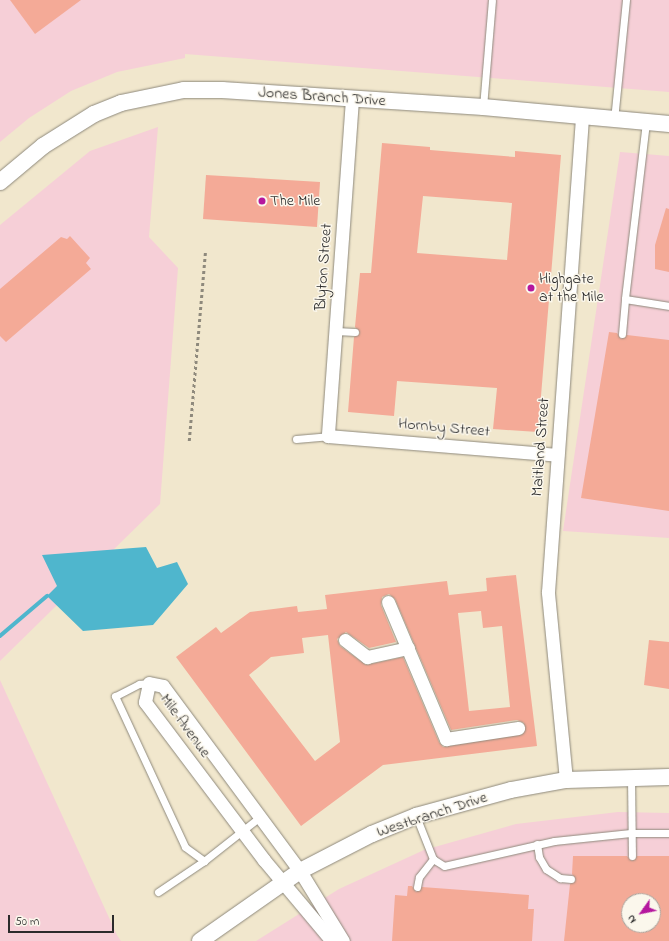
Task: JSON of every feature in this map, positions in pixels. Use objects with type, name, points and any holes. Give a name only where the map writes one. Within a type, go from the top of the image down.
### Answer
[{"type":"street","name":"Jones Branch Drive","points":[[0,182],[43,146],[83,120],[121,103],[155,94],[184,90],[222,90],[483,108],[669,124]]},
{"type":"street","name":"Blyton Street","points":[[328,436],[352,99]]},
{"type":"street","name":"Maitland Street","points":[[566,780],[548,606],[582,116]]},
{"type":"street","name":"Hornby Street","points":[[328,436],[558,455]]},
{"type":"street","points":[[388,602],[446,739],[518,728]]},
{"type":"street","points":[[344,640],[367,657],[408,648]]},
{"type":"street","name":"Mile Avenue","points":[[332,941],[243,831],[145,702],[149,683],[163,686],[300,871],[343,941]]},
{"type":"street","name":"Westbranch Drive","points":[[200,941],[285,883],[300,871],[372,834],[416,816],[496,793],[566,780],[669,777]]},
{"type":"lane","points":[[483,108],[492,0]]},
{"type":"lane","points":[[614,120],[626,0]]},
{"type":"lane","points":[[622,334],[646,122]]},
{"type":"lane","points":[[625,299],[669,306]]},
{"type":"lane","points":[[336,331],[355,332]]},
{"type":"lane","points":[[296,439],[328,436]]},
{"type":"lane","points":[[149,683],[139,684],[115,696],[185,847],[204,861]]},
{"type":"lane","points":[[631,777],[630,833],[632,856]]},
{"type":"lane","points":[[416,816],[433,859],[444,866],[537,844],[630,833],[669,833]]},
{"type":"lane","points":[[158,892],[204,861],[260,817]]},
{"type":"lane","points":[[537,844],[539,857],[546,869],[560,878],[571,879]]},
{"type":"lane","points":[[417,886],[419,877],[433,859]]},
{"type":"path","points":[[190,441],[205,253]]},
{"type":"shaded area","points":[[0,0],[669,0],[669,92],[185,54],[185,58],[117,72],[71,91],[29,118],[0,142]]},
{"type":"shaded area","points":[[158,127],[149,237],[178,268],[160,504],[0,661],[0,225],[90,151]]},
{"type":"shaded area","points":[[620,152],[669,156],[669,538],[563,531]]},
{"type":"shaded area","points":[[0,680],[117,935],[121,941],[0,941]]},
{"type":"shaded area","points":[[618,812],[669,813],[669,941],[256,941],[339,889],[424,850],[516,824]]},
{"type":"water","points":[[146,547],[157,568],[177,562],[188,584],[153,625],[83,631],[47,596],[57,586],[42,555]]},
{"type":"building","points":[[10,0],[81,0],[35,34]]},
{"type":"building","name":"Highgate at the Mile","points":[[382,143],[430,147],[430,150],[515,157],[515,151],[561,155],[538,432],[493,429],[497,388],[397,381],[394,416],[348,412],[354,337],[360,333],[355,327],[360,273],[371,273]],"holes":[[[423,196],[512,203],[507,260],[417,253]]]},
{"type":"building","name":"The Mile","points":[[206,175],[320,182],[317,227],[203,219]]},
{"type":"building","points":[[666,208],[669,209],[669,272],[655,269],[655,245]]},
{"type":"building","points":[[70,236],[90,258],[86,263],[91,269],[6,342],[0,336],[0,289],[61,237],[67,239]]},
{"type":"building","points":[[609,332],[617,333],[621,339],[627,335],[669,340],[669,511],[581,498]]},
{"type":"building","points":[[516,575],[537,746],[383,765],[301,826],[176,657],[216,627],[221,633],[250,612],[297,606],[298,612],[327,609],[325,595],[447,581],[449,595],[487,591],[486,578]],"holes":[[[389,594],[395,599],[451,730],[517,720],[524,723],[523,734],[443,747],[439,742],[403,657],[366,665],[340,646],[337,639],[346,632],[369,648],[396,642],[381,605],[382,597]],[[481,611],[483,628],[502,626],[510,707],[469,711],[458,613]],[[328,635],[340,742],[315,761],[249,675],[271,657],[304,653],[302,638]]]},
{"type":"building","points":[[649,640],[669,642],[669,689],[644,685]]},
{"type":"building","points":[[573,856],[627,856],[632,861],[637,856],[669,856],[669,941],[564,941],[570,884],[576,880],[572,874]]},
{"type":"building","points":[[408,886],[412,886],[416,892],[422,887],[529,895],[528,909],[534,909],[532,941],[392,941],[395,895],[407,896]]},
{"type":"waterway","points":[[0,636],[47,596]]},
{"type":"place","name":"The Mile","points":[[262,201]]},
{"type":"place","name":"Highgate at the Mile","points":[[531,288]]}]
